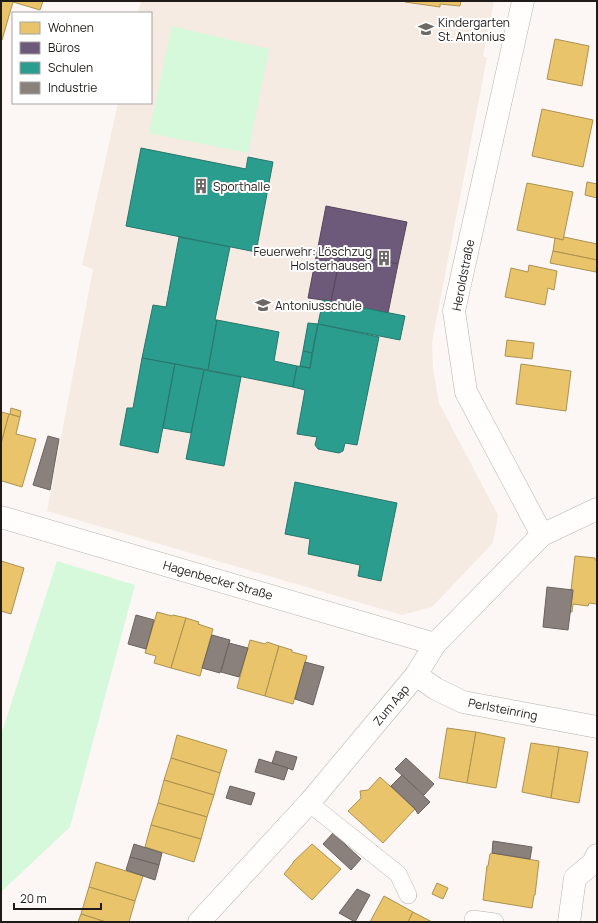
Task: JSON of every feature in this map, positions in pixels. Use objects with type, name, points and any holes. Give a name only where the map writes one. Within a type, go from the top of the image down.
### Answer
[{"type":"street","name":"Heroldstraße","points":[[523,1],[454,311],[466,392],[542,535]]},
{"type":"street","name":"Zum Aap","points":[[199,922],[309,803],[416,675],[435,644],[542,535],[597,509]]},
{"type":"street","name":"Hagenbecker Straße","points":[[1,516],[435,644]]},
{"type":"street","name":"Perlsteinring","points":[[416,675],[436,689],[463,702],[597,726]]},
{"type":"street","points":[[569,922],[575,878],[593,864],[597,855]]},
{"type":"lane","points":[[309,803],[398,874],[408,895]]},
{"type":"lane","points":[[473,919],[495,922]]},
{"type":"shaded area","name":"Antoniusschule","points":[[141,1],[494,1],[483,56],[487,58],[432,342],[433,368],[439,403],[498,515],[493,543],[432,607],[402,615],[47,511],[93,269],[82,265],[118,104],[152,104],[152,12],[138,12]]},
{"type":"green space","points":[[172,26],[269,49],[248,153],[149,133]]},
{"type":"green space","points":[[57,561],[135,585],[70,827],[1,892],[1,735]]},
{"type":"building: Wohnen","points":[[1,1],[43,1],[40,10],[13,2],[2,40]]},
{"type":"building: Wohnen","points":[[405,1],[461,1],[460,6],[440,4],[440,7]]},
{"type":"building: Wohnen","points":[[555,39],[589,46],[582,86],[547,79]]},
{"type":"building: Wohnen","points":[[542,109],[593,120],[583,167],[532,156]]},
{"type":"building: Wohnen","points":[[587,182],[597,184],[597,198],[585,195]]},
{"type":"building: Wohnen","points":[[527,183],[573,192],[563,240],[517,230]]},
{"type":"building: Wohnen","points":[[564,237],[597,244],[597,260],[553,251],[555,238],[563,240]]},
{"type":"building: Wohnen","points":[[553,251],[597,260],[596,272],[550,263]]},
{"type":"building: Wohnen","points":[[529,265],[557,271],[554,290],[548,288],[545,305],[505,297],[511,268],[528,272]]},
{"type":"building: Wohnen","points":[[507,340],[534,343],[532,359],[505,356]]},
{"type":"building: Wohnen","points":[[521,364],[571,371],[566,411],[516,404]]},
{"type":"building: Wohnen","points":[[11,408],[21,411],[20,417],[10,414]]},
{"type":"building: Wohnen","points":[[1,412],[9,414],[1,444]]},
{"type":"building: Wohnen","points":[[9,414],[20,417],[16,434],[36,439],[22,487],[2,481],[1,484],[1,444]]},
{"type":"building: Wohnen","points":[[575,556],[595,558],[595,560],[597,560],[597,604],[589,603],[588,606],[573,604],[572,612],[570,612],[573,590],[571,590]]},
{"type":"building: Wohnen","points":[[1,561],[24,568],[11,614],[1,611]]},
{"type":"building: Wohnen","points":[[157,612],[186,618],[171,668],[154,663],[156,656],[145,653]]},
{"type":"building: Wohnen","points":[[186,618],[199,622],[198,624],[213,629],[200,676],[171,668]]},
{"type":"building: Wohnen","points":[[250,640],[265,644],[267,642],[279,646],[265,696],[237,688]]},
{"type":"building: Wohnen","points":[[279,646],[292,650],[292,652],[307,656],[293,704],[265,696]]},
{"type":"building: Wohnen","points":[[447,728],[476,732],[467,783],[439,778]]},
{"type":"building: Wohnen","points":[[476,732],[505,738],[496,788],[467,783]]},
{"type":"building: Wohnen","points":[[177,735],[227,750],[220,773],[171,758]]},
{"type":"building: Wohnen","points":[[531,743],[559,747],[551,798],[522,792]]},
{"type":"building: Wohnen","points":[[559,747],[588,752],[579,803],[551,798]]},
{"type":"building: Wohnen","points":[[171,758],[220,773],[214,795],[164,780]]},
{"type":"building: Wohnen","points":[[380,777],[415,809],[383,843],[348,811],[361,798],[360,791],[368,790]]},
{"type":"building: Wohnen","points":[[164,780],[214,795],[207,817],[158,803]]},
{"type":"building: Wohnen","points":[[158,803],[207,817],[201,839],[151,825]]},
{"type":"building: Wohnen","points":[[151,825],[201,839],[194,862],[145,847]]},
{"type":"building: Wohnen","points":[[312,844],[341,869],[312,900],[284,874],[293,862]]},
{"type":"building: Wohnen","points":[[492,853],[539,861],[532,908],[483,900],[487,866],[490,854]]},
{"type":"building: Wohnen","points":[[96,862],[143,876],[135,901],[89,887]]},
{"type":"building: Wohnen","points":[[437,883],[448,888],[443,899],[432,894]]},
{"type":"building: Wohnen","points":[[89,887],[135,901],[129,922],[106,922],[81,914]]},
{"type":"building: Wohnen","points":[[384,896],[413,912],[408,922],[370,922]]},
{"type":"building: Wohnen","points":[[413,912],[432,922],[408,922]]},
{"type":"building: Wohnen","points":[[81,914],[106,922],[78,922]]},
{"type":"building: Büros","name":"Feuerwehr: Löschzug Holsterhausen","points":[[326,206],[407,222],[398,264],[341,253],[331,301],[308,298]]},
{"type":"building: Büros","points":[[341,253],[398,264],[388,313],[331,302]]},
{"type":"building: Schulen","name":"Sporthalle","points":[[141,148],[246,169],[248,157],[273,162],[256,252],[126,226]]},
{"type":"building: Schulen","points":[[179,237],[230,247],[215,320],[217,320],[208,370],[142,358],[153,305],[166,307]]},
{"type":"building: Schulen","points":[[323,300],[405,316],[400,340],[318,324]]},
{"type":"building: Schulen","points":[[217,320],[279,332],[274,361],[297,366],[293,387],[208,370]]},
{"type":"building: Schulen","points":[[308,323],[318,324],[312,353],[303,351]]},
{"type":"building: Schulen","points":[[318,324],[379,337],[357,445],[345,443],[343,451],[339,453],[318,449],[315,445],[317,437],[297,434],[305,390],[293,387],[297,366],[310,368]]},
{"type":"building: Schulen","points":[[303,351],[312,353],[310,368],[300,366]]},
{"type":"building: Schulen","points":[[142,358],[175,364],[158,453],[120,445],[127,408],[133,408]]},
{"type":"building: Schulen","points":[[175,364],[204,370],[191,433],[163,428]]},
{"type":"building: Schulen","points":[[204,370],[241,377],[224,466],[186,459]]},
{"type":"building: Schulen","points":[[295,482],[397,503],[381,581],[358,576],[360,565],[308,554],[310,539],[285,534]]},
{"type":"building: Industrie","points":[[48,436],[59,439],[50,490],[33,485]]},
{"type":"building: Industrie","points":[[547,587],[573,590],[568,630],[543,627]]},
{"type":"building: Industrie","points":[[136,615],[154,620],[146,649],[128,644]]},
{"type":"building: Industrie","points":[[212,635],[230,640],[220,673],[202,668]]},
{"type":"building: Industrie","points":[[229,643],[248,648],[239,677],[221,672]]},
{"type":"building: Industrie","points":[[305,662],[324,667],[313,705],[295,699]]},
{"type":"building: Industrie","points":[[276,751],[297,757],[293,770],[272,763]]},
{"type":"building: Industrie","points":[[406,758],[434,784],[424,795],[395,769]]},
{"type":"building: Industrie","points":[[259,759],[288,768],[284,780],[255,772]]},
{"type":"building: Industrie","points":[[402,775],[430,802],[418,814],[415,809],[391,786]]},
{"type":"building: Industrie","points":[[230,786],[255,793],[251,805],[226,798]]},
{"type":"building: Industrie","points":[[333,833],[361,859],[351,870],[323,844]]},
{"type":"building: Industrie","points":[[493,841],[532,847],[530,859],[492,853]]},
{"type":"building: Industrie","points":[[134,844],[162,853],[159,865],[130,857]]},
{"type":"building: Industrie","points":[[130,857],[159,865],[155,880],[126,870]]},
{"type":"building: Industrie","points":[[357,889],[370,895],[355,922],[339,913]]},
{"type":"place","name":"Kindergarten St. Antonius","points":[[426,29]]},
{"type":"place","name":"Sporthalle","points":[[201,186]]},
{"type":"place","name":"Feuerwehr: Löschzug Holsterhausen","points":[[384,258]]},
{"type":"place","name":"Antoniusschule","points":[[263,305]]}]
